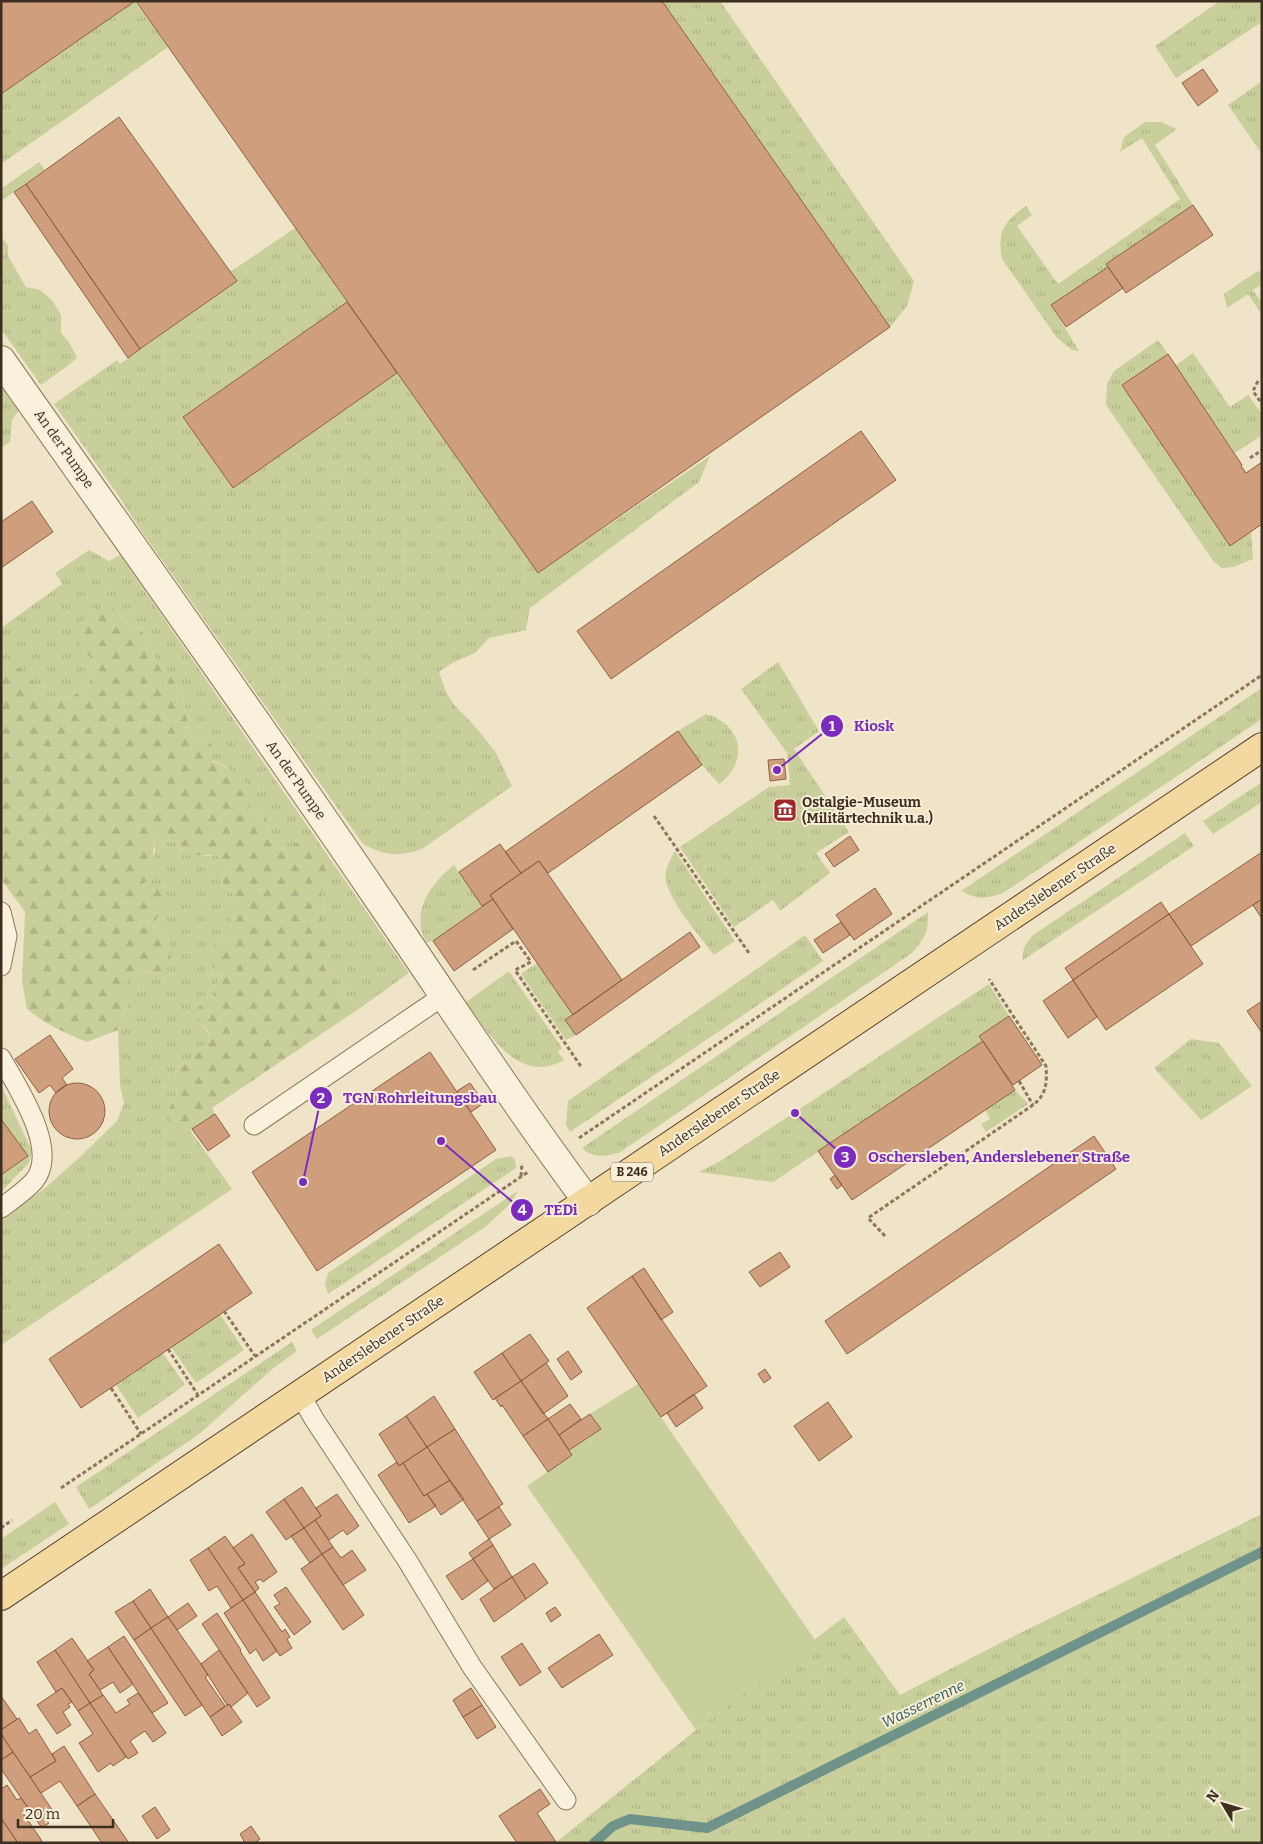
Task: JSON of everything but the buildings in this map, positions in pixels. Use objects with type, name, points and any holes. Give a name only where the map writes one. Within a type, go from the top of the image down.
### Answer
[{"type":"main road","name":"Anderslebener Straße","points":[[1,1596],[1262,747]]},
{"type":"street","name":"An der Pumpe","points":[[1,360],[207,652],[553,1155],[588,1202]]},
{"type":"lane","points":[[1,912],[7,936],[1,966]]},
{"type":"lane","points":[[254,1126],[443,996]]},
{"type":"lane","points":[[1,1058],[34,1120],[43,1146],[41,1165],[35,1180],[1,1208]]},
{"type":"lane","points":[[300,1394],[407,1560],[472,1667],[566,1800]]},
{"type":"path","points":[[1258,381],[1253,391],[1262,404]]},
{"type":"path","points":[[1250,458],[1262,450]]},
{"type":"path","points":[[60,1488],[1262,675]]},
{"type":"path","points":[[654,816],[749,953]]},
{"type":"path","points":[[473,970],[516,941],[531,962],[515,970],[582,1068]]},
{"type":"path","points":[[884,1236],[868,1218],[1033,1105],[1040,1100],[1045,1092],[1047,1081],[1046,1066],[990,979]]},
{"type":"path","points":[[1019,1082],[1033,1105]]},
{"type":"path","points":[[224,1311],[255,1356]]},
{"type":"path","points":[[168,1349],[198,1395]]},
{"type":"path","points":[[111,1388],[141,1434]]},
{"type":"path","points":[[1,1528],[12,1520]]},
{"type":"green space","points":[[135,1],[168,47],[1,164],[1,94]]},
{"type":"green space","points":[[662,1],[720,1],[914,281],[907,306],[890,327]]},
{"type":"green space","points":[[1220,1],[1262,1],[1262,22],[1176,78],[1155,46]]},
{"type":"green space","points":[[1262,81],[1262,154],[1228,105]]},
{"type":"green space","points":[[1145,122],[1161,122],[1177,129],[1155,145],[1193,205],[1107,264],[1108,267],[1051,305],[1079,351],[1072,350],[1057,338],[1002,259],[1002,234],[1007,222],[1026,206],[1032,215],[1017,226],[1058,284],[1180,199],[1142,138],[1120,152],[1124,137]]},
{"type":"green space","points":[[39,162],[45,170],[1,201],[1,189]]},
{"type":"green space","points":[[295,228],[347,302],[183,417],[233,488],[397,373],[538,573],[710,456],[699,482],[530,608],[526,630],[489,638],[475,653],[452,663],[439,672],[446,692],[455,706],[495,751],[512,786],[422,849],[406,853],[385,853],[363,844],[54,404],[117,360],[120,364],[237,281],[230,272]]},
{"type":"green space","points":[[1,237],[8,245],[8,256],[26,287],[40,290],[52,300],[61,315],[61,333],[69,342],[77,358],[41,385],[1,329]]},
{"type":"green space","points":[[1262,271],[1262,284],[1253,290],[1262,303],[1262,315],[1248,294],[1227,308],[1224,294],[1256,272]]},
{"type":"green space","points":[[1158,340],[1168,354],[1122,385],[1230,545],[1251,531],[1253,559],[1233,567],[1222,568],[1214,562],[1106,405],[1107,384],[1114,371]]},
{"type":"green space","points":[[1193,353],[1230,407],[1248,395],[1262,414],[1262,435],[1235,453],[1175,366]]},
{"type":"green space","points":[[1,386],[19,410],[12,420],[10,442],[1,448]]},
{"type":"green space","points":[[89,550],[109,561],[120,555],[409,973],[360,1008],[354,1000],[337,995],[335,977],[324,966],[330,953],[322,921],[324,907],[321,893],[332,879],[269,839],[266,816],[248,809],[227,767],[212,760],[210,742],[190,736],[184,702],[175,682],[156,661],[141,629],[125,622],[113,607],[80,647],[96,663],[89,685],[70,698],[44,697],[35,683],[12,662],[1,666],[1,628],[62,584],[55,573]]},
{"type":"green space","points":[[113,607],[125,622],[141,629],[156,661],[175,682],[184,702],[190,736],[211,742],[212,761],[235,773],[253,791],[248,808],[266,816],[269,839],[286,850],[304,838],[324,854],[332,879],[321,893],[324,907],[322,920],[330,930],[330,953],[324,966],[335,977],[337,995],[354,1000],[360,1008],[212,1108],[215,1114],[191,1130],[186,1138],[173,1127],[168,1111],[178,1092],[174,1083],[176,1067],[192,1060],[199,1050],[212,1039],[197,1018],[198,1007],[214,1002],[213,988],[222,976],[211,965],[207,956],[214,945],[227,940],[237,930],[229,916],[238,899],[220,882],[228,864],[217,855],[188,856],[181,852],[176,842],[154,839],[153,869],[143,885],[160,889],[168,901],[153,924],[171,944],[170,966],[158,973],[143,972],[122,985],[127,1007],[118,1030],[87,1042],[56,1028],[27,1009],[22,981],[25,912],[1,879],[1,666],[12,661],[35,683],[44,697],[70,698],[89,685],[96,663],[80,647],[76,633],[90,612]]},
{"type":"green space","name":"Ostalgie-Museum (Militärtechnik u.a.)","points":[[778,662],[819,731],[794,749],[849,832],[816,853],[830,873],[780,911],[773,900],[734,927],[680,847],[769,787],[790,785],[787,753],[741,689]]},
{"type":"green space","points":[[1262,688],[1262,717],[1259,721],[1003,893],[982,898],[961,891]]},
{"type":"green space","points":[[706,714],[728,726],[738,744],[735,765],[729,775],[719,784],[702,765],[678,731]]},
{"type":"green space","points":[[1262,782],[1262,802],[1213,834],[1203,821]]},
{"type":"green space","points":[[1185,833],[1194,846],[1023,960],[1025,947],[1033,935]]},
{"type":"green space","points":[[154,839],[176,842],[181,852],[207,856],[217,855],[228,864],[220,882],[238,899],[238,930],[227,940],[214,945],[211,965],[222,976],[213,988],[214,1002],[198,1018],[212,1039],[199,1050],[192,1060],[176,1067],[174,1083],[178,1092],[168,1111],[186,1137],[190,1130],[232,1189],[1,1345],[1,1219],[45,1188],[78,1159],[117,1121],[124,1103],[120,1086],[118,1030],[127,1007],[121,985],[143,972],[158,973],[171,944],[153,924],[143,886],[155,852]]},
{"type":"green space","points":[[675,851],[735,941],[714,955],[679,909],[669,889],[666,873]]},
{"type":"green space","points":[[454,865],[482,906],[433,941],[426,942],[420,920],[425,899],[438,880]]},
{"type":"green space","points":[[928,912],[928,925],[925,935],[912,953],[619,1153],[604,1156],[595,1155],[582,1148]]},
{"type":"green space","points":[[805,935],[823,961],[570,1132],[566,1125],[568,1101]]},
{"type":"green space","points":[[537,963],[573,1015],[565,1020],[576,1035],[566,1040],[521,974]]},
{"type":"green space","points":[[509,971],[562,1048],[558,1052],[564,1060],[548,1066],[533,1066],[519,1061],[495,1041],[466,1002]]},
{"type":"green space","points":[[989,984],[1009,1016],[980,1035],[983,1041],[773,1182],[699,1172],[719,1162]]},
{"type":"green space","points":[[1191,1039],[1219,1043],[1252,1086],[1201,1120],[1154,1068]]},
{"type":"green space","points":[[1,1085],[32,1151],[29,1163],[1,1192],[1,1175],[27,1156],[1,1119]]},
{"type":"green space","points":[[1015,1090],[1028,1104],[986,1132],[981,1124],[990,1119],[985,1110]]},
{"type":"green space","points":[[511,1156],[515,1160],[516,1168],[328,1294],[325,1284],[328,1273],[496,1159]]},
{"type":"green space","points":[[519,1190],[508,1206],[485,1227],[317,1339],[311,1330]]},
{"type":"green space","points":[[220,1314],[244,1350],[196,1383],[171,1347]]},
{"type":"green space","points":[[292,1342],[297,1351],[271,1370],[198,1435],[89,1509],[76,1487]]},
{"type":"green space","points":[[163,1353],[185,1385],[138,1418],[116,1385]]},
{"type":"green space","points":[[638,1384],[815,1640],[696,1730],[527,1486],[572,1455],[569,1450],[600,1429],[590,1414]]},
{"type":"green space","points":[[55,1502],[69,1524],[1,1569],[1,1539]]},
{"type":"green space","points":[[1262,1514],[1262,1843],[555,1843],[696,1730],[844,1617],[900,1695],[1004,1641]]},
{"type":"waterway","name":"Wasserrenne","points":[[594,1843],[613,1826],[630,1819],[707,1828],[1262,1552]]},
{"type":"place","name":"Kiosk","points":[[777,770]]},
{"type":"place","name":"Ostalgie-Museum (Militärtechnik u.a.)","points":[[785,810]]},
{"type":"place","name":"Oschersleben, Anderslebener Straße","points":[[795,1113]]},
{"type":"place","name":"TEDi","points":[[441,1141]]},
{"type":"place","name":"TGN Rohrleitungsbau","points":[[303,1182]]}]
